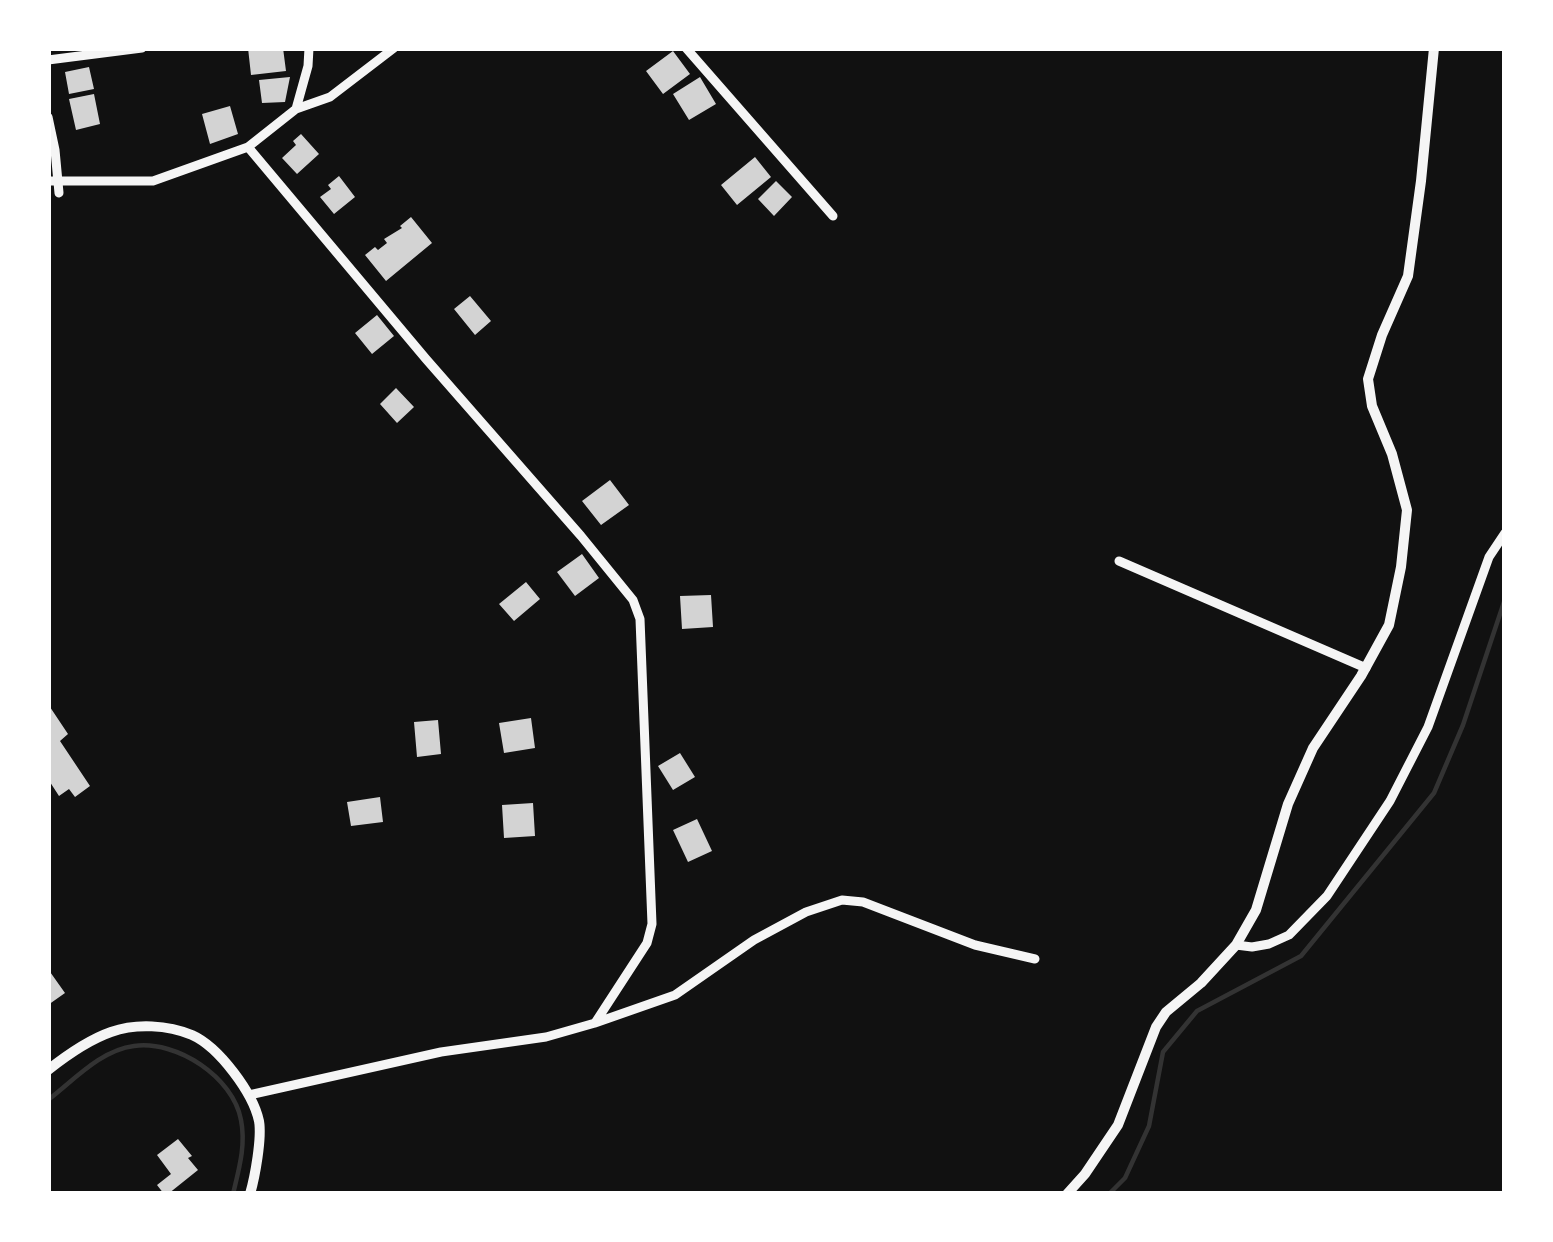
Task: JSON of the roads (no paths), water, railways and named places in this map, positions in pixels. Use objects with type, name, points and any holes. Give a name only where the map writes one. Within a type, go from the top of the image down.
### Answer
[{"type":"street","points":[[48,60],[142,48]]},
{"type":"street","points":[[296,109],[309,48]]},
{"type":"street","points":[[48,117],[56,150],[55,186],[153,181],[248,147],[296,109],[330,97],[394,48]]},
{"type":"street","points":[[686,48],[833,216]]},
{"type":"street","points":[[1067,1194],[1118,1125],[1156,1027],[1236,945],[1256,910],[1288,804],[1313,748],[1389,625],[1407,510],[1392,454],[1372,406],[1368,379],[1408,276],[1434,48]]},
{"type":"street","points":[[248,147],[633,600],[640,619],[652,924],[647,943],[595,1023]]},
{"type":"street","points":[[1236,945],[1269,944],[1289,935],[1327,896],[1390,801],[1428,727],[1489,556],[1505,533]]},
{"type":"street","points":[[1119,561],[1366,668]]},
{"type":"street","points":[[249,1095],[441,1052],[546,1037],[595,1023],[675,995],[754,940],[806,912],[842,900],[863,902],[975,945],[1035,959]]},
{"type":"street","points":[[48,1070],[72,1051],[113,1030],[152,1026],[195,1036],[224,1060],[249,1095],[260,1124],[250,1194]]},
{"type":"waterway","points":[[1109,1194],[1125,1178],[1149,1126],[1163,1052],[1197,1011],[1301,956],[1434,793],[1463,725],[1505,599]]},
{"type":"waterway","points":[[48,1100],[88,1067],[122,1049],[151,1046],[185,1055],[215,1076],[236,1104],[243,1139],[233,1194]]}]
